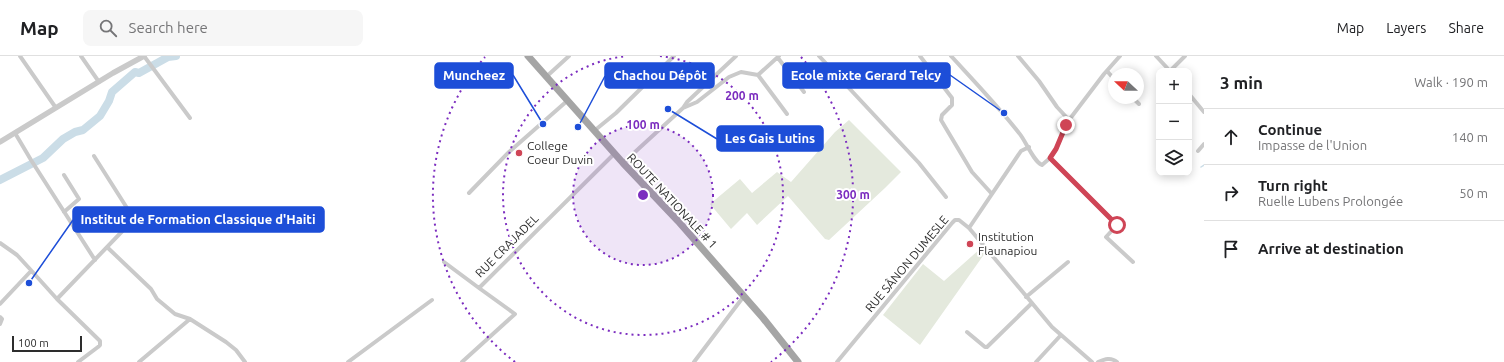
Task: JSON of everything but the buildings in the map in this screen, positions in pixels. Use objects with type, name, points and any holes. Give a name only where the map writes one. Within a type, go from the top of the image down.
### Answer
[{"type":"main road","name":"ROUTE NATIONALE # 1","points":[[528,56],[623,164],[678,221],[763,318],[798,362]]},
{"type":"street","points":[[20,56],[56,108]]},
{"type":"street","points":[[81,56],[99,82]]},
{"type":"street","points":[[0,142],[113,72],[144,56],[190,118]]},
{"type":"street","points":[[546,77],[569,56]]},
{"type":"street","points":[[594,131],[616,113],[674,56]]},
{"type":"street","points":[[623,164],[736,56]]},
{"type":"street","points":[[819,56],[919,163],[946,197]]},
{"type":"street","points":[[920,56],[952,98],[952,105],[942,115],[941,120],[972,172],[992,194]]},
{"type":"street","points":[[951,56],[1019,133],[1029,147],[1033,156],[1040,164],[1044,164],[1050,158],[1056,149],[1069,120],[1106,71],[1120,56]]},
{"type":"street","points":[[1018,56],[1039,81],[1057,107],[1069,120]]},
{"type":"street","points":[[1156,56],[1167,68]]},
{"type":"street","points":[[1173,68],[1185,56]]},
{"type":"street","points":[[758,75],[779,57],[804,92]]},
{"type":"street","points":[[683,108],[697,102],[729,77],[740,72],[758,75],[787,114]]},
{"type":"street","points":[[1192,98],[1204,112]]},
{"type":"street","points":[[469,194],[509,152],[567,101]]},
{"type":"street","points":[[15,133],[95,260]]},
{"type":"street","points":[[1198,151],[1204,144]]},
{"type":"street","points":[[1029,147],[1021,151],[969,228],[1052,327],[1092,362]]},
{"type":"street","name":"RUE CRAJADEL","points":[[462,362],[515,314],[479,288],[614,154]]},
{"type":"street","points":[[57,299],[108,248],[134,219],[94,156]]},
{"type":"street","points":[[1050,158],[1117,225],[1106,237],[1133,262]]},
{"type":"street","points":[[64,175],[79,199],[64,212]]},
{"type":"street","name":"RUE SÂNON DUMESLE","points":[[838,362],[952,223],[955,220],[959,220],[969,228]]},
{"type":"street","points":[[0,243],[17,255],[100,343],[98,347],[78,362]]},
{"type":"street","points":[[108,248],[151,289],[156,299],[175,314],[190,319],[226,342],[236,350],[245,362]]},
{"type":"street","points":[[444,262],[479,288]]},
{"type":"street","points":[[1026,297],[1068,262]]},
{"type":"street","points":[[0,304],[31,271]]},
{"type":"street","points":[[694,362],[744,296]]},
{"type":"street","points":[[348,362],[432,300]]},
{"type":"street","points":[[967,332],[985,347],[988,347],[1032,303]]},
{"type":"street","points":[[0,318],[2,319],[0,324]]},
{"type":"street","points":[[139,362],[190,319]]},
{"type":"street","points":[[1036,362],[1061,335]]},
{"type":"street","points":[[1098,362],[1112,359],[1117,362]]},
{"type":"shaded area","points":[[849,120],[901,172],[829,240],[825,239],[788,196],[757,225],[747,213],[731,229],[710,204],[740,179],[752,193],[777,172],[791,182],[835,132]]},
{"type":"shaded area","points":[[981,248],[985,253],[920,345],[883,315],[923,264],[944,281]]},
{"type":"waterway","points":[[0,180],[43,158],[63,139],[75,132],[83,130],[100,116],[109,101],[112,92],[135,72],[139,73],[168,57],[176,56]]},
{"type":"place","name":"Les Gais Lutins","points":[[668,109]]},
{"type":"place","name":"Ecole mixte Gerard Telcy","points":[[1004,113]]},
{"type":"place","name":"Muncheez","points":[[543,124]]},
{"type":"place","name":"Chachou Dépôt","points":[[578,127]]},
{"type":"place","name":"College Coeur Duvin","points":[[519,153]]},
{"type":"place","name":"Institution Flaunapiou","points":[[970,244]]},
{"type":"place","name":"Institut de Formation Classique d'Haiti","points":[[29,283]]},
{"type":"route","points":[[1066,125],[1056,149],[1050,158],[1105,215],[1117,225]]}]
